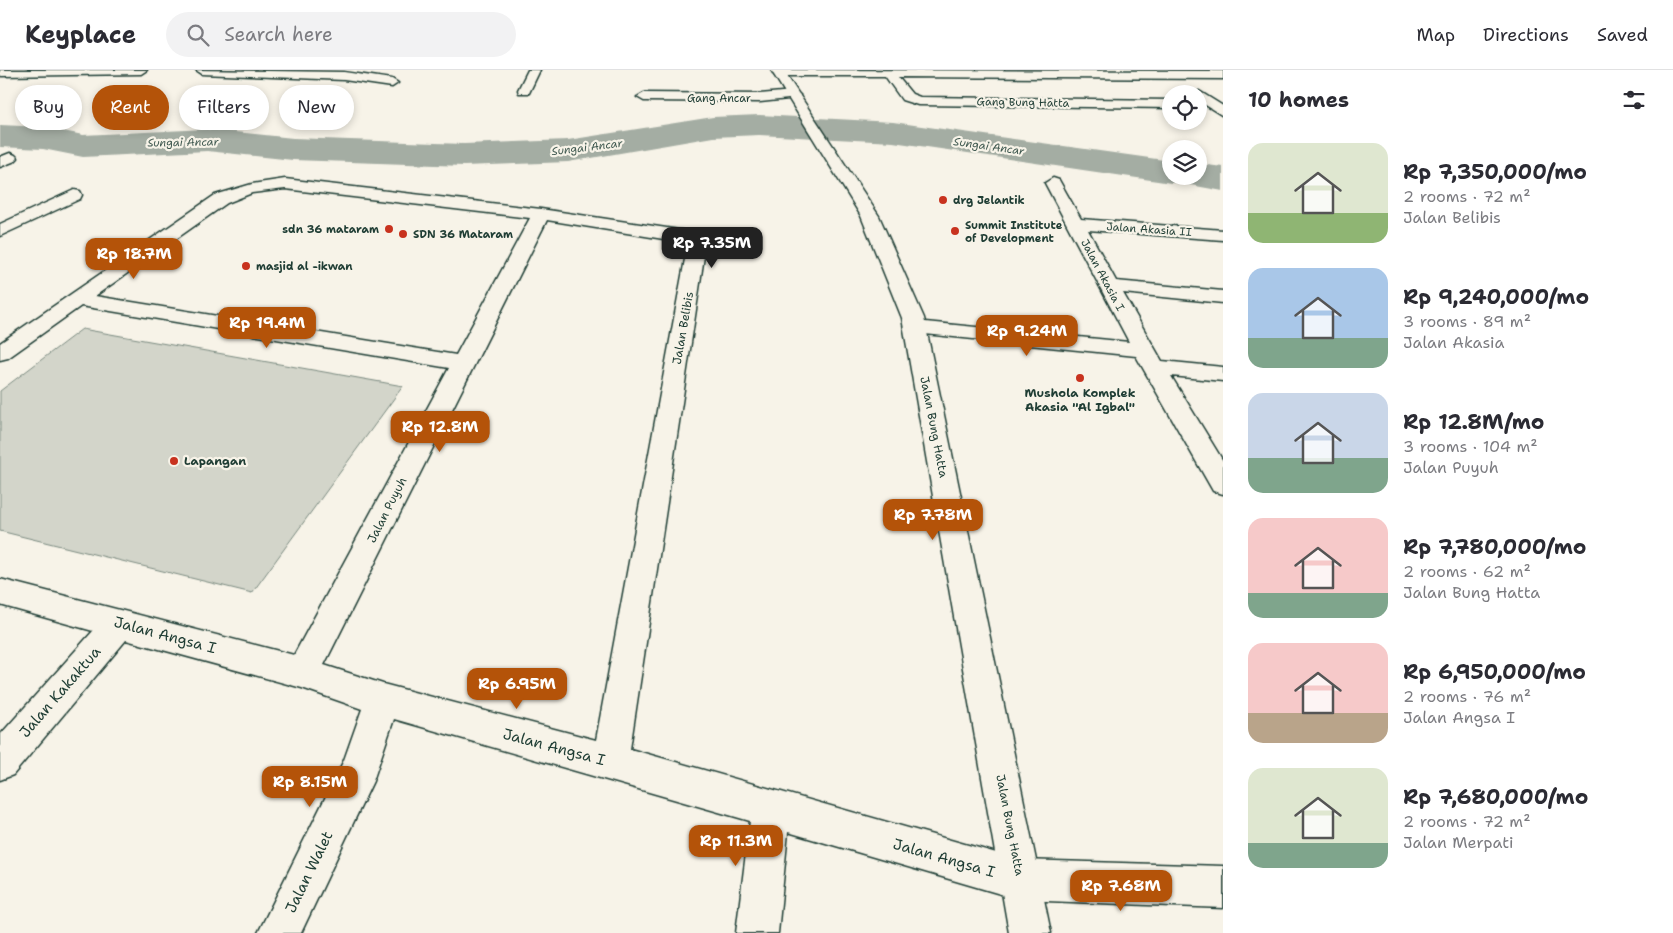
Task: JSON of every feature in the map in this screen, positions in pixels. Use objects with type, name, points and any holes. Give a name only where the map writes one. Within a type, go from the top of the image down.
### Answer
[{"type":"street","points":[[0,72],[141,70]]},
{"type":"street","points":[[202,70],[344,76],[392,83]]},
{"type":"street","points":[[524,90],[534,70]]},
{"type":"street","points":[[777,71],[1223,75]]},
{"type":"street","name":"Jalan Bung Hatta","points":[[777,71],[870,216],[901,286],[915,327],[1030,933]]},
{"type":"street","name":"Gang Bung Hatta","points":[[888,72],[907,97],[918,101],[1162,104]]},
{"type":"street","points":[[1168,75],[1183,85]]},
{"type":"street","name":"Gang Ancar","points":[[644,97],[760,98],[794,96]]},
{"type":"street","points":[[1207,101],[1218,108]]},
{"type":"street","name":"Jalan Akasia I","points":[[1053,183],[1149,359],[1221,477]]},
{"type":"street","name":"Jalan Belibis","points":[[0,353],[221,199],[240,190],[259,186],[285,184],[541,214],[684,235],[693,238],[697,243],[610,762]]},
{"type":"street","points":[[0,231],[74,195]]},
{"type":"street","name":"Jalan Puyuh","points":[[302,673],[541,214]]},
{"type":"street","name":"Jalan Akasia II","points":[[1075,224],[1223,235]]},
{"type":"street","points":[[1109,286],[1223,297]]},
{"type":"street","points":[[77,299],[464,363]]},
{"type":"street","points":[[0,325],[26,334]]},
{"type":"street","points":[[915,327],[1149,359],[1223,374]]},
{"type":"street","name":"Jalan Angsa I","points":[[0,592],[302,673],[383,700],[610,762],[1021,880],[1223,887]]},
{"type":"street","name":"Jalan Kakaktua","points":[[0,762],[120,623]]},
{"type":"street","name":"Jalan Walet","points":[[279,933],[360,768],[383,700]]},
{"type":"street","points":[[757,933],[771,808]]},
{"type":"shaded area","name":"Lapangan","points":[[82,329],[403,386],[252,593],[0,531],[0,391]]},
{"type":"waterway","name":"Sungai Ancar","points":[[0,136],[43,138],[83,146],[207,140],[293,149],[464,155],[568,151],[713,127],[759,125],[893,132],[1162,171]]},
{"type":"waterway","name":"Sungai Ancar","points":[[1207,177],[1223,179]]},
{"type":"place","name":"drg Jelantik","points":[[943,200]]},
{"type":"place","name":"sdn 36 mataram","points":[[389,229]]},
{"type":"place","name":"Summit Institute of Development","points":[[955,231]]},
{"type":"place","name":"SDN 36 Mataram","points":[[403,234]]},
{"type":"place","name":"masjid al -ikwan","points":[[246,266]]},
{"type":"place","name":"Mushola Komplek Akasia \"Al Igbal\"","points":[[1080,378]]},
{"type":"place","name":"Lapangan","points":[[174,461]]}]
